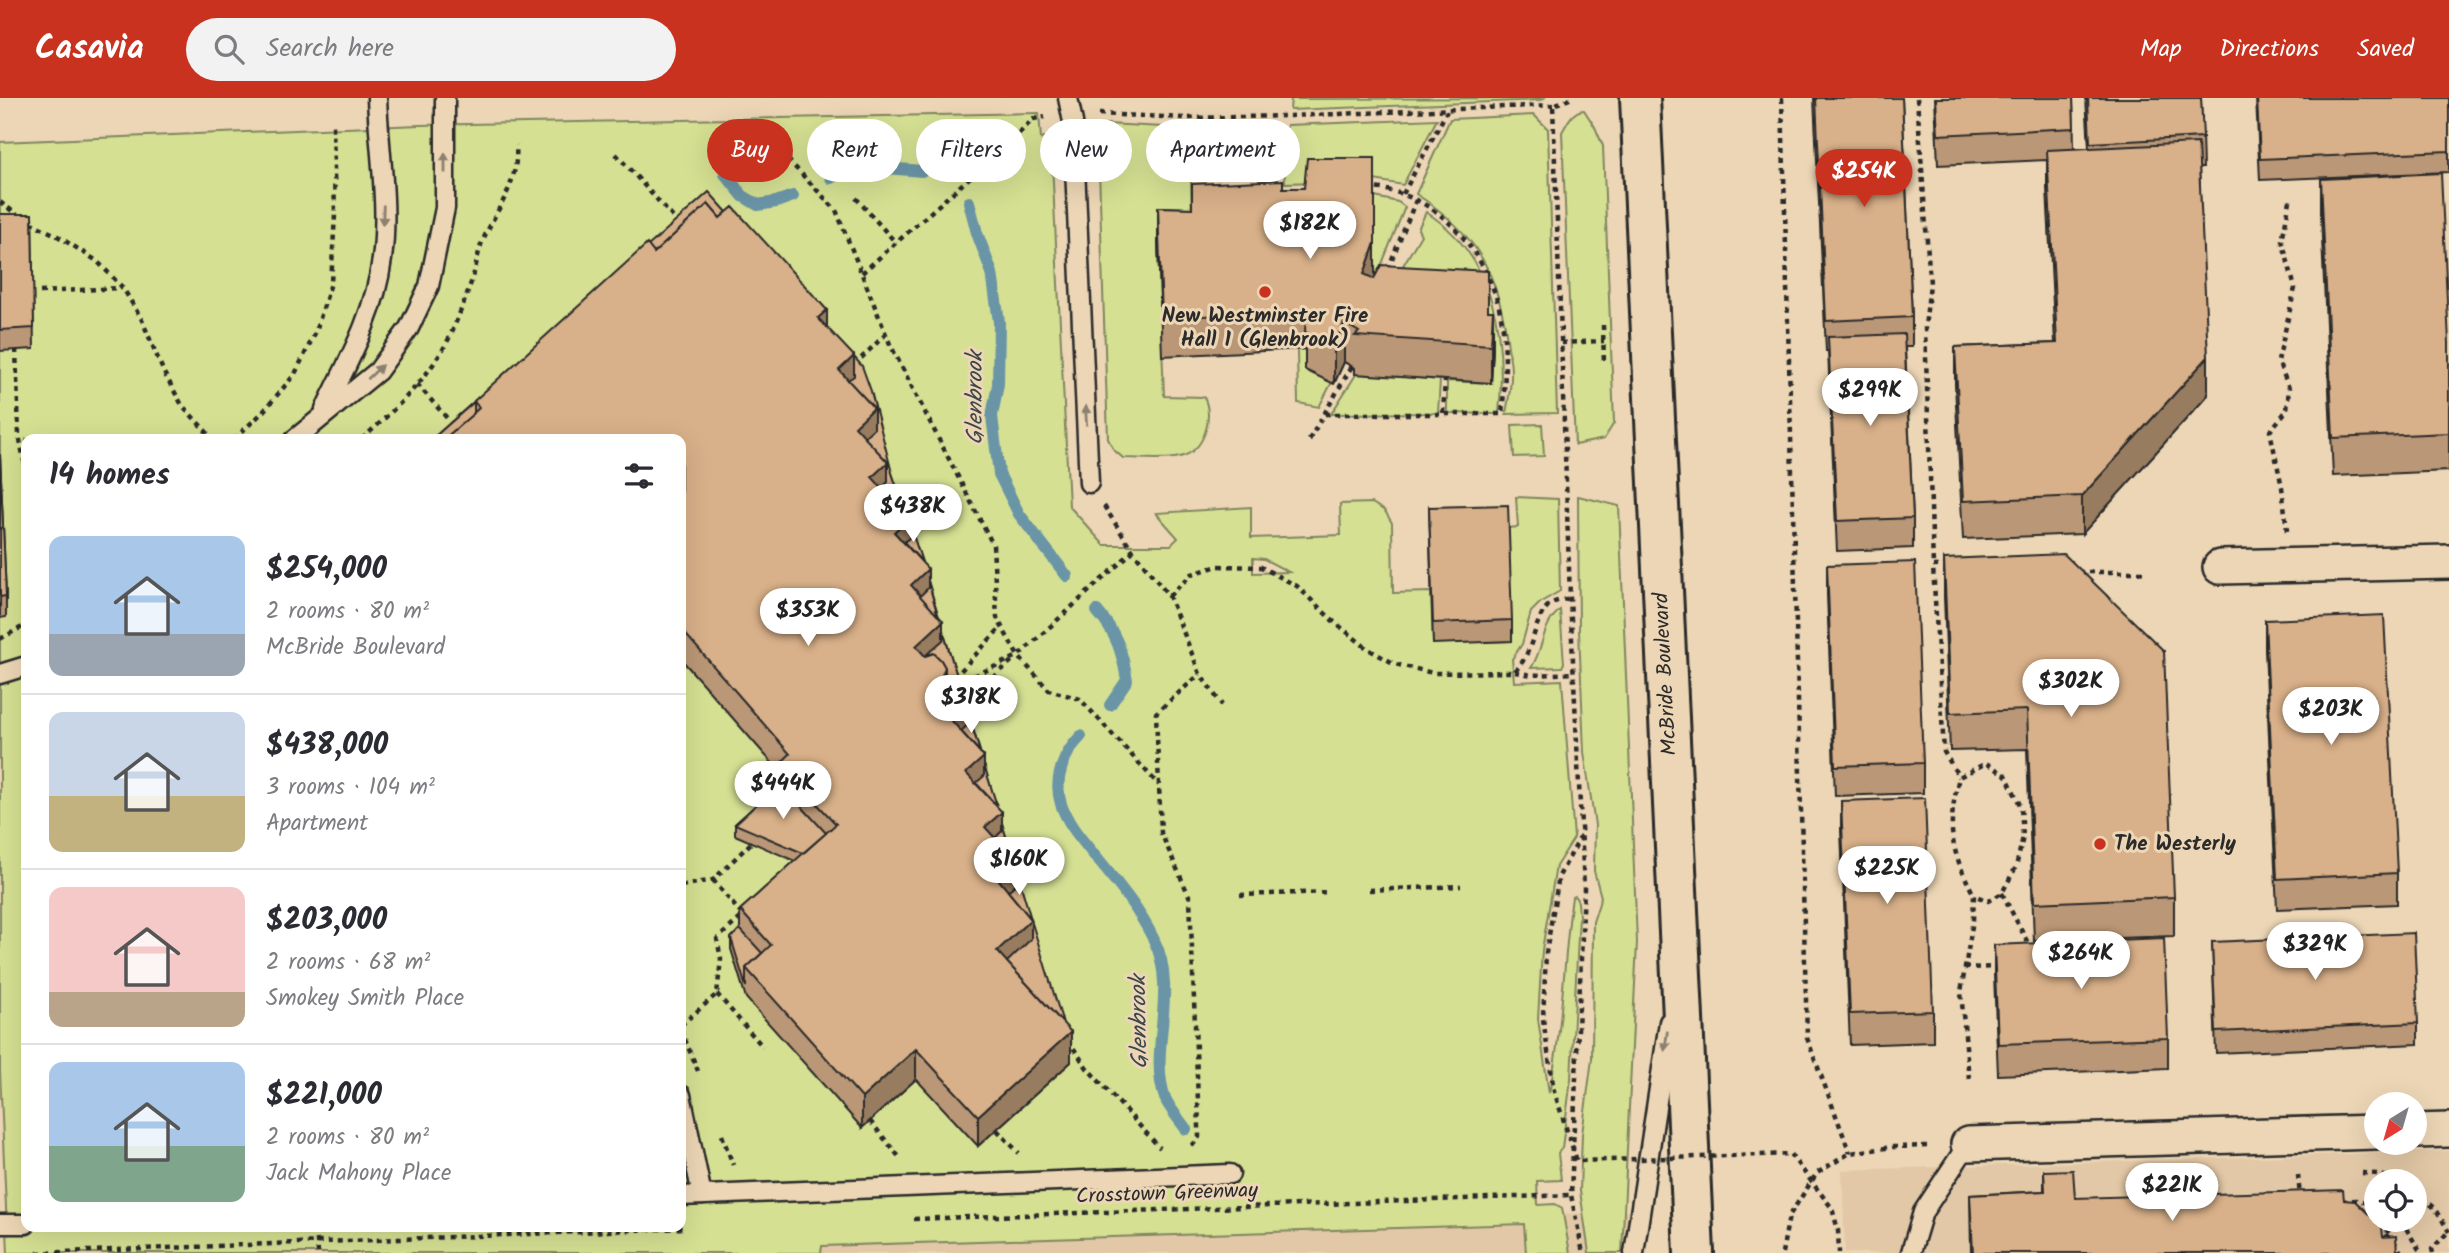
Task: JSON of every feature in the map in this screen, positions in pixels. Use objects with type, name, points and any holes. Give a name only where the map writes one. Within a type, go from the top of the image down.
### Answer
[{"type":"main road","name":"McBride Boulevard","points":[[1640,98],[1693,1252]]},
{"type":"street","points":[[2220,567],[2449,562]]},
{"type":"street","points":[[2427,1131],[2449,1130]]},
{"type":"street","points":[[1968,1144],[2364,1132]]},
{"type":"lane","points":[[322,415],[363,332],[382,259],[384,202],[377,98]]},
{"type":"lane","points":[[301,434],[378,371],[409,328],[429,286],[445,208],[444,98]]},
{"type":"lane","points":[[1070,106],[1089,483]]},
{"type":"lane","points":[[0,674],[21,668]]},
{"type":"lane","points":[[1634,1253],[1679,949]]},
{"type":"lane","points":[[686,1118],[702,1195]]},
{"type":"lane","points":[[1911,1252],[1923,1212],[1968,1144]]},
{"type":"lane","points":[[686,1196],[1230,1174]]},
{"type":"lane","points":[[0,1224],[21,1224]]},
{"type":"path","points":[[1782,98],[1807,1038],[1850,1153]]},
{"type":"path","points":[[1917,98],[1930,284],[1925,327],[1933,566],[1944,752],[1959,777],[1951,814],[1953,847],[1974,895],[1973,920],[1961,992],[1969,1079]]},
{"type":"path","points":[[862,273],[1020,133],[1033,118],[1070,106],[1111,113],[1186,118],[1553,105],[1570,99]]},
{"type":"path","points":[[1553,105],[1570,598],[1584,888],[1571,1195],[1583,1253]]},
{"type":"path","points":[[1403,194],[1447,110]]},
{"type":"path","points":[[239,434],[262,413],[295,374],[316,331],[331,283],[335,215],[333,124]]},
{"type":"path","points":[[616,154],[682,227]]},
{"type":"path","points":[[793,165],[836,210],[886,334],[993,545],[997,618],[1018,656],[1049,690],[1080,699],[1159,785]]},
{"type":"path","points":[[1325,414],[1502,414],[1506,376],[1503,339],[1494,291],[1476,255],[1443,216],[1403,194],[1365,188]]},
{"type":"path","points":[[2287,535],[2282,487],[2270,431],[2287,410],[2289,388],[2278,361],[2295,288],[2281,240],[2291,196]]},
{"type":"path","points":[[856,198],[896,243]]},
{"type":"path","points":[[1384,276],[1416,200]]},
{"type":"path","points":[[0,202],[97,261],[123,288],[142,320],[164,373],[183,405],[209,434]]},
{"type":"path","points":[[40,292],[123,288]]},
{"type":"path","points":[[1603,325],[1604,365]]},
{"type":"path","points":[[852,366],[886,334]]},
{"type":"path","points":[[1561,344],[1604,341]]},
{"type":"path","points":[[16,349],[21,445]]},
{"type":"path","points":[[1309,440],[1352,366]]},
{"type":"path","points":[[1443,413],[1444,380]]},
{"type":"path","points":[[417,384],[456,429]]},
{"type":"path","points":[[1089,483],[1133,551],[1168,596],[1200,674],[1222,705]]},
{"type":"path","points":[[1002,626],[954,677],[962,705],[1133,551]]},
{"type":"path","points":[[1933,566],[1961,565]]},
{"type":"path","points":[[1168,596],[1192,574],[1218,566],[1261,567],[1297,586],[1332,620],[1368,649],[1395,664],[1433,673],[1574,673]]},
{"type":"path","points":[[2069,572],[2148,572]]},
{"type":"path","points":[[1514,672],[1530,651],[1541,617],[1549,604],[1570,598]]},
{"type":"path","points":[[0,639],[21,628]]},
{"type":"path","points":[[956,684],[1018,656]]},
{"type":"path","points":[[1183,1151],[1192,1147],[1199,1137],[1190,898],[1161,833],[1156,713],[1200,674]]},
{"type":"path","points":[[1959,777],[1986,763],[2006,775],[2021,807],[2023,837],[2016,867],[2002,893],[1988,901],[1974,895]]},
{"type":"path","points":[[1581,836],[1559,876],[1546,953],[1543,1019],[1554,1091],[1577,1161],[1790,1154],[1832,1208],[1838,1230],[1839,1253]]},
{"type":"path","points":[[686,885],[713,880],[752,842]]},
{"type":"path","points":[[713,880],[743,916]]},
{"type":"path","points":[[1369,890],[1461,886]]},
{"type":"path","points":[[1240,895],[1329,892]]},
{"type":"path","points":[[2002,893],[2035,957]]},
{"type":"path","points":[[686,1023],[717,995],[721,959],[717,939],[753,907]]},
{"type":"path","points":[[1964,968],[2011,966]]},
{"type":"path","points":[[717,995],[763,1046]]},
{"type":"path","points":[[1062,1031],[1087,1068],[1163,1151],[1149,1152]]},
{"type":"path","points":[[686,1039],[700,1074]]},
{"type":"path","points":[[870,1121],[903,1161],[890,1161]]},
{"type":"path","points":[[721,1130],[732,1165],[743,1166]]},
{"type":"path","points":[[997,1130],[1023,1156],[1009,1157]]},
{"type":"path","points":[[1782,1253],[1789,1216],[1816,1173],[1850,1153],[1893,1147],[1968,1144]]},
{"type":"path","points":[[2298,1175],[2301,1202],[2308,1202]]},
{"type":"path","name":"Crosstown Greenway","points":[[910,1219],[1571,1195]]},
{"type":"path","points":[[2342,1200],[2342,1210]]},
{"type":"path","points":[[2330,1201],[2364,1202]]},
{"type":"path","points":[[2427,1202],[2449,1231],[2432,1249],[2432,1253]]},
{"type":"path","points":[[686,1228],[694,1228]]},
{"type":"path","points":[[316,1232],[317,1253]]},
{"type":"path","points":[[27,1253],[586,1232]]},
{"type":"path","points":[[2382,1232],[2398,1246],[2401,1253]]},
{"type":"path","points":[[2408,1232],[2421,1253]]},
{"type":"path","points":[[2380,1239],[2385,1234]]},
{"type":"shaded area","points":[[2449,1151],[2449,1253],[1845,1253],[1842,1170],[2364,1154],[2427,1155],[2427,1152]]},
{"type":"shaded area","points":[[1636,1211],[1637,1253],[790,1253],[789,1245]]},
{"type":"green space","points":[[1544,98],[1541,100],[1290,110],[1291,99]]},
{"type":"green space","points":[[1584,110],[1603,146],[1614,423],[1604,439],[1575,445],[1562,132],[1573,115]]},
{"type":"green space","points":[[1039,113],[1040,182],[1053,182],[1069,506],[1104,545],[1171,545],[1178,538],[1156,513],[1251,507],[1251,538],[1341,535],[1340,504],[1372,503],[1385,511],[1392,523],[1393,593],[1431,592],[1433,643],[1512,641],[1508,528],[1518,527],[1516,497],[1558,499],[1560,591],[1541,602],[1531,612],[1522,644],[1512,659],[1514,682],[1562,680],[1574,838],[1556,866],[1542,950],[1538,1019],[1549,1093],[1557,1045],[1572,897],[1575,896],[1579,916],[1571,1079],[1562,1148],[1558,1153],[1561,1180],[1537,1181],[1538,1205],[1555,1204],[1562,1208],[1570,1253],[1526,1253],[1524,1224],[822,1246],[821,1253],[8,1253],[0,1071],[0,142],[420,125],[707,119],[707,182],[793,182],[793,119],[730,119]],"holes":[[[1253,558],[1264,559],[1289,572],[1253,573]]]},
{"type":"green space","points":[[1534,115],[1548,129],[1557,413],[1506,414],[1511,363],[1503,315],[1489,273],[1468,238],[1454,223],[1416,194],[1450,119]]},
{"type":"green space","points":[[1437,119],[1403,185],[1374,180],[1285,183],[1300,182],[1300,124]]},
{"type":"green space","points":[[1132,125],[1146,126],[1146,182],[1191,182],[1192,223],[1158,245],[1164,396],[1204,397],[1207,423],[1196,448],[1189,454],[1174,458],[1123,458],[1114,450],[1108,439],[1099,182],[1132,182]]},
{"type":"green space","points":[[1375,197],[1398,202],[1405,207],[1375,281]]},
{"type":"green space","points":[[1426,212],[1450,230],[1482,275],[1497,328],[1501,385],[1499,414],[1447,413],[1447,381],[1491,383],[1381,303],[1421,235],[1418,229]]},
{"type":"green space","points":[[1306,349],[1332,382],[1319,407],[1298,403],[1297,350]]},
{"type":"green space","points":[[1357,373],[1440,380],[1438,413],[1331,414]]},
{"type":"green space","points":[[1542,424],[1544,456],[1514,457],[1512,425]]},
{"type":"green space","points":[[1578,496],[1619,506],[1637,942],[1622,1253],[1589,1253],[1580,1191],[1582,1134],[1592,1059],[1593,922],[1601,897],[1594,871],[1595,825],[1584,752],[1579,630]]},
{"type":"green space","points":[[1560,610],[1564,663],[1562,667],[1531,668],[1549,623]]},
{"type":"building","points":[[1816,98],[1902,98],[1912,317],[1826,321]]},
{"type":"building","points":[[1936,98],[2073,98],[2074,128],[1938,135]]},
{"type":"building","points":[[2088,98],[2201,98],[2203,137],[2090,143]]},
{"type":"building","points":[[2257,98],[2449,98],[2449,151],[2260,159]]},
{"type":"building","points":[[2198,143],[2208,357],[2082,496],[1963,501],[1955,347],[2057,343],[2047,150]]},
{"type":"building","name":"New Westminster Fire Hall 1 (Glenbrook)","points":[[1307,158],[1375,158],[1375,243],[1364,274],[1374,279],[1381,265],[1488,271],[1488,311],[1493,311],[1491,345],[1355,336],[1359,332],[1344,323],[1334,346],[1305,332],[1306,311],[1162,318],[1158,207],[1192,208],[1192,184],[1283,182],[1283,188],[1304,188]]},
{"type":"building","points":[[2441,173],[2449,343],[2449,433],[2333,438],[2321,179]]},
{"type":"building","points":[[709,192],[727,212],[720,218],[708,204],[654,253],[648,246]]},
{"type":"building","points":[[708,204],[720,218],[733,207],[827,310],[818,318],[854,356],[839,370],[874,408],[855,426],[888,462],[872,477],[909,518],[894,532],[928,569],[911,585],[943,621],[916,646],[925,656],[934,653],[941,660],[945,667],[942,675],[969,705],[952,721],[984,757],[966,773],[1002,812],[985,827],[1018,863],[999,880],[1031,919],[997,951],[1071,1032],[978,1116],[916,1049],[862,1098],[746,968],[771,945],[740,910],[836,824],[780,764],[790,754],[686,635],[686,434],[450,434],[479,408],[474,401],[647,244],[654,253]]},
{"type":"building","points":[[0,214],[32,214],[34,328],[0,330]]},
{"type":"building","points":[[1904,334],[1913,518],[1837,521],[1828,337]]},
{"type":"building","points":[[854,357],[862,366],[871,391],[906,515],[882,488],[888,482],[888,462],[864,437],[874,428],[874,408],[848,380],[854,376]]},
{"type":"building","points":[[474,402],[474,413],[450,434],[438,434]]},
{"type":"building","points":[[0,454],[6,596],[0,597]]},
{"type":"building","points":[[1508,505],[1512,620],[1433,623],[1429,507]]},
{"type":"building","points":[[909,523],[922,562],[904,542],[909,538]]},
{"type":"building","name":"The Westerly","points":[[2064,554],[2164,651],[2174,897],[2034,903],[2027,710],[1950,713],[1944,559]]},
{"type":"building","points":[[1915,562],[1923,763],[1835,766],[1827,565]]},
{"type":"building","points":[[928,581],[938,616],[920,596],[928,588]]},
{"type":"building","points":[[2384,615],[2397,873],[2277,879],[2265,620]]},
{"type":"building","points":[[943,631],[964,699],[945,678],[945,667],[941,660],[934,653],[926,655],[943,640]]},
{"type":"building","points":[[969,717],[980,752],[961,731],[969,724]]},
{"type":"building","points":[[984,765],[997,806],[976,783],[984,776]]},
{"type":"building","points":[[780,783],[826,833],[803,853],[735,824]]},
{"type":"building","points":[[1925,798],[1933,1011],[1850,1014],[1841,801]]},
{"type":"building","points":[[1002,823],[1012,856],[995,838],[1002,831]]},
{"type":"building","points":[[1018,876],[1031,919],[1008,891],[1018,882]]},
{"type":"building","points":[[1031,920],[1063,1023],[1007,962],[1031,939]]},
{"type":"building","points":[[740,929],[762,953],[746,968],[746,987],[731,938]]},
{"type":"building","points":[[2414,933],[2418,1023],[2216,1032],[2212,942]]},
{"type":"building","points":[[2164,938],[2168,1038],[1998,1044],[1994,945]]},
{"type":"building","points":[[2073,1170],[2075,1198],[2343,1190],[2344,1200],[2355,1201],[2364,1210],[2364,1232],[2382,1232],[2383,1237],[2396,1236],[2397,1253],[1973,1253],[1970,1195],[2045,1191],[2044,1171]]},
{"type":"waterway","name":"Glenbrook","points":[[902,169],[916,170]]},
{"type":"waterway","name":"Glenbrook","points":[[732,182],[743,196],[758,205],[793,196]]},
{"type":"waterway","name":"Glenbrook","points":[[969,202],[992,273],[999,322],[998,384],[992,416],[999,474],[1019,514],[1067,576]]},
{"type":"waterway","name":"Glenbrook","points":[[1097,611],[1118,643],[1127,680],[1110,705]]},
{"type":"waterway","name":"Glenbrook","points":[[1081,736],[1065,758],[1059,776],[1061,804],[1072,827],[1129,899],[1154,940],[1164,980],[1161,1080],[1167,1102],[1186,1129]]},
{"type":"place","name":"New Westminster Fire Hall 1 (Glenbrook)","points":[[1265,292]]},
{"type":"place","name":"The Westerly","points":[[2100,844]]}]
